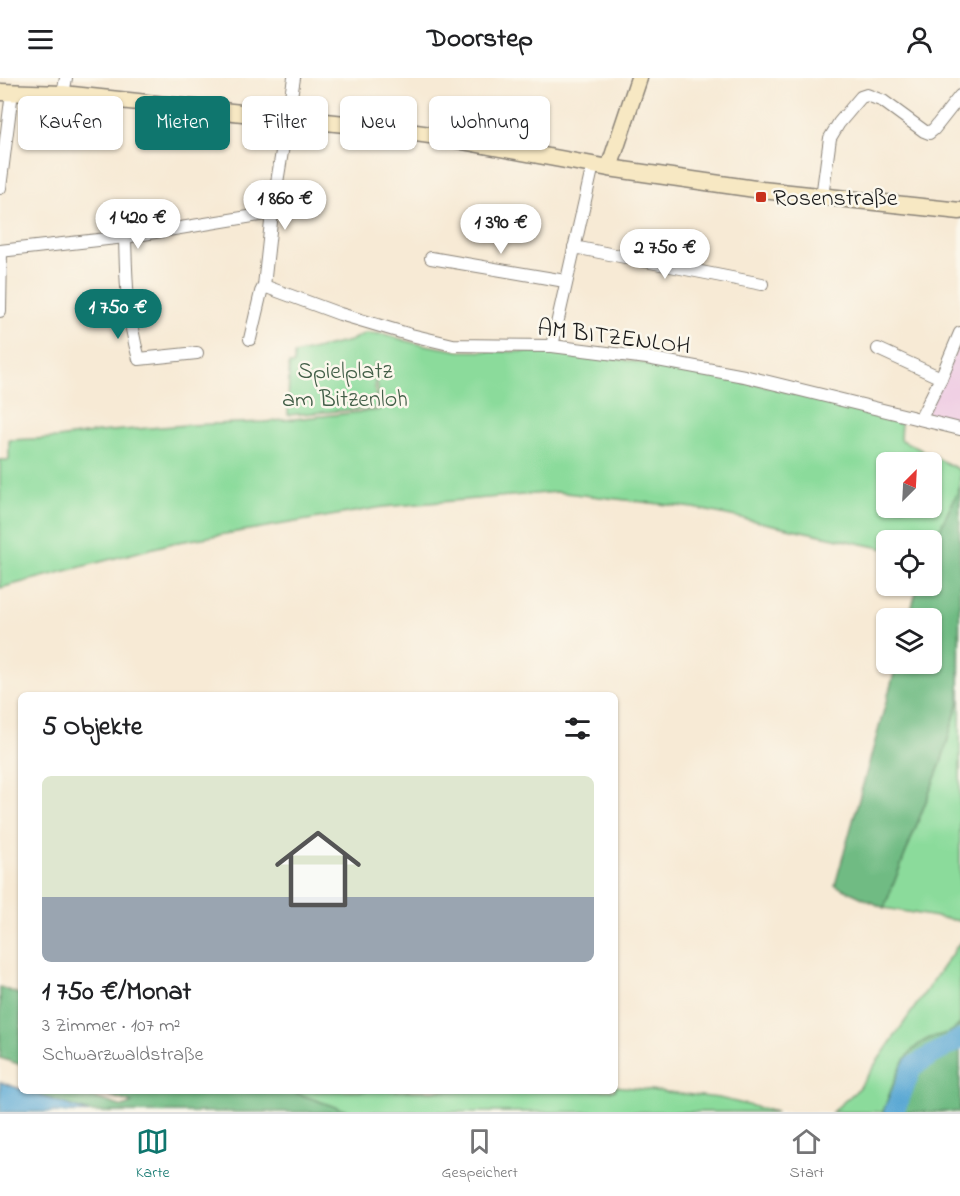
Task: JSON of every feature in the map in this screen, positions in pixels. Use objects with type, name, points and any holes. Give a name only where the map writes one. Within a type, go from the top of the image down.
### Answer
[{"type":"street","points":[[290,96],[294,78]]},
{"type":"street","points":[[552,346],[573,247],[601,166],[639,78]]},
{"type":"street","points":[[0,188],[6,92],[64,86],[242,111]]},
{"type":"street","points":[[822,197],[830,138],[839,123],[861,97],[867,95],[883,101],[929,133],[960,96]]},
{"type":"street","points":[[328,122],[430,135],[601,166],[822,197],[960,211]]},
{"type":"street","points":[[250,339],[264,286],[281,150]]},
{"type":"street","points":[[0,311],[0,251],[125,237],[272,213]]},
{"type":"street","points":[[125,237],[126,296],[130,329],[139,359],[197,353]]},
{"type":"street","points":[[573,247],[762,284]]},
{"type":"street","points":[[431,258],[565,281]]},
{"type":"street","name":"AM BITZENLOH","points":[[264,286],[350,317],[453,345],[552,346],[647,358],[744,376],[960,429]]},
{"type":"street","points":[[921,418],[960,333]]},
{"type":"street","points":[[878,349],[941,378]]},
{"type":"shaded area","points":[[960,340],[960,428],[927,413]]},
{"type":"green space","name":"Spielplatz am Bitzenloh","points":[[365,333],[384,334],[414,343],[460,351],[552,352],[613,358],[744,380],[901,422],[900,439],[925,452],[876,452],[876,518],[942,518],[942,461],[960,470],[960,488],[939,530],[876,530],[876,547],[694,508],[557,492],[383,507],[173,543],[0,588],[0,460],[9,460],[9,440],[58,438],[99,432],[187,425],[265,422],[379,410],[376,363],[374,364],[376,408],[288,415],[289,364],[294,364],[294,354],[350,341]]},
{"type":"green space","points":[[960,487],[959,701],[941,763],[884,908],[835,885],[894,674],[942,674],[942,608],[912,608],[915,596],[942,596],[942,530],[939,530]]},
{"type":"green space","points":[[960,688],[960,921],[884,908],[941,763],[959,701]]},
{"type":"green space","points":[[960,942],[960,1024],[948,1033],[926,1040],[910,1053],[894,1082],[883,1112],[832,1112],[856,1091]]},
{"type":"green space","points":[[0,987],[18,994],[18,1064],[0,1058]]},
{"type":"green space","points":[[960,1024],[960,1112],[883,1112],[898,1072],[910,1053],[926,1040],[948,1033]]},
{"type":"green space","points":[[618,1086],[719,1098],[777,1112],[350,1112],[299,1094],[618,1094]]},
{"type":"green space","points":[[34,1094],[83,1094],[123,1107],[132,1103],[104,1094],[299,1094],[350,1112],[89,1112]]},
{"type":"water","points":[[0,1082],[18,1088],[18,1094],[36,1094],[89,1112],[0,1112]]},
{"type":"waterway","points":[[894,1112],[913,1066],[960,1039]]},
{"type":"place","name":"Rosenstraße","points":[[761,197]]}]
